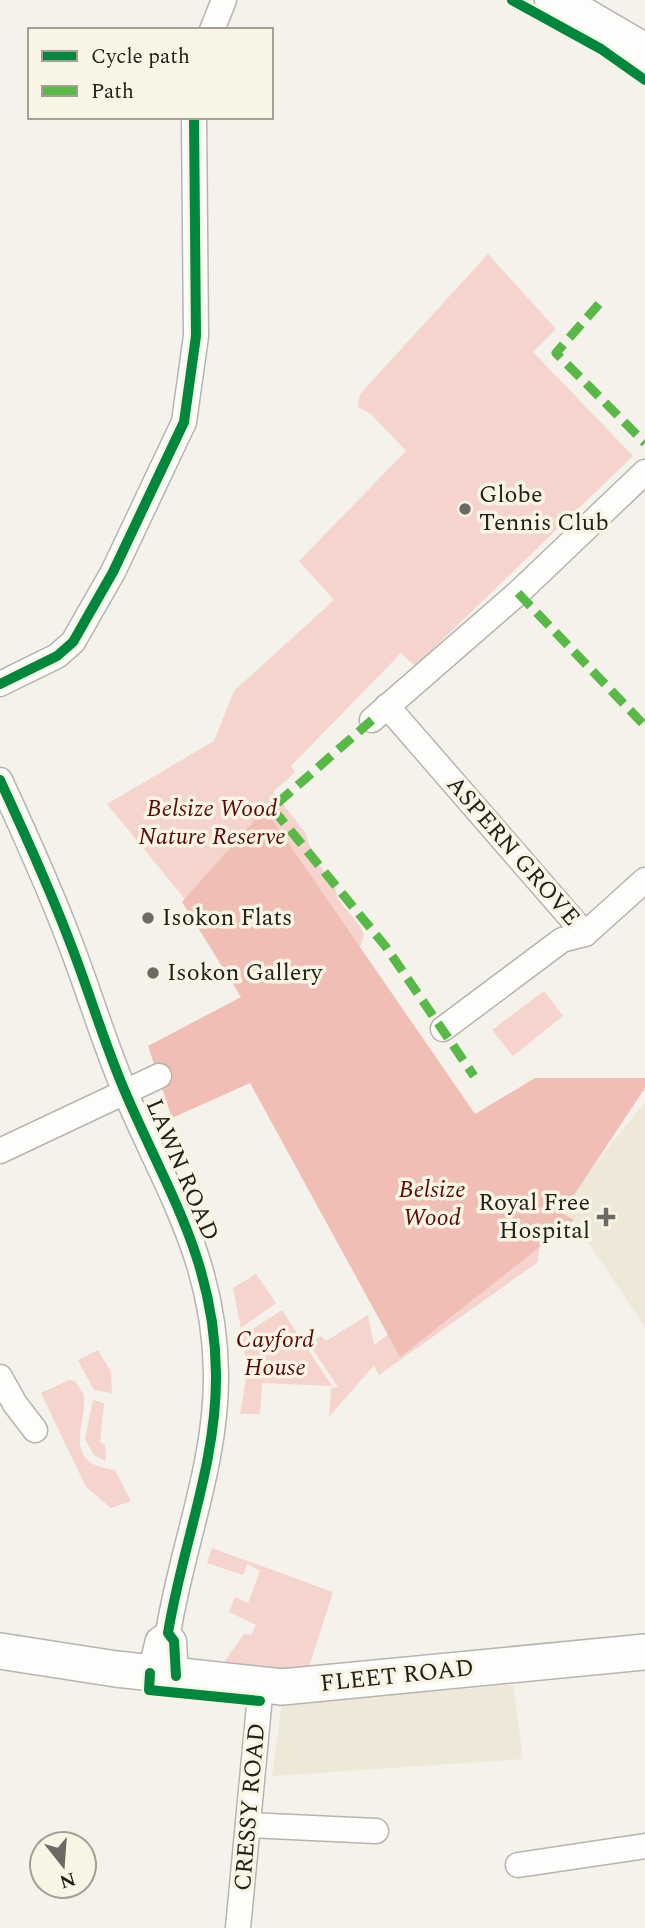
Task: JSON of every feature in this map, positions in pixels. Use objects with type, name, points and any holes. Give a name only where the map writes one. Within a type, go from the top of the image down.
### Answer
[{"type":"main road","points":[[554,0],[645,53]]},
{"type":"main road","name":"FLEET ROAD","points":[[0,1651],[163,1674],[261,1685],[301,1686],[645,1652]]},
{"type":"street","points":[[213,28],[224,0]]},
{"type":"street","points":[[0,684],[57,656],[73,642],[113,572],[184,422],[196,336],[194,119]]},
{"type":"street","name":"ASPERN GROVE","points":[[642,482],[380,713],[584,934],[645,880]]},
{"type":"street","name":"LAWN ROAD","points":[[0,780],[70,943],[125,1093],[187,1224],[210,1302],[216,1387],[208,1451],[195,1526],[177,1585],[168,1633],[158,1640],[163,1674]]},
{"type":"street","points":[[443,1029],[562,940],[584,934]]},
{"type":"street","points":[[0,1151],[159,1076]]},
{"type":"street","points":[[0,1377],[15,1404],[35,1430]]},
{"type":"street","name":"CRESSY ROAD","points":[[238,1928],[261,1685]]},
{"type":"street","points":[[248,1825],[376,1831]]},
{"type":"street","points":[[518,1865],[645,1846]]},
{"type":"shaded area","name":"Royal Free Hospital","points":[[645,1102],[645,1327],[574,1221],[562,1213],[567,1199]]},
{"type":"shaded area","points":[[513,1685],[523,1759],[272,1776],[282,1704]]},
{"type":"green space","name":"Globe Tennis Club","points":[[488,254],[556,329],[533,352],[633,456],[415,666],[401,653],[291,766],[295,772],[273,792],[305,832],[314,859],[334,884],[338,899],[364,935],[358,953],[251,1002],[216,937],[107,804],[214,741],[234,691],[334,600],[299,561],[406,451],[371,414],[358,407],[360,394]]},
{"type":"green space","name":"Belsize Wood","points":[[265,809],[475,1114],[535,1078],[645,1078],[645,1088],[562,1213],[574,1220],[400,1357],[250,1083],[172,1118],[148,1046],[241,997],[182,902]]},
{"type":"green space","points":[[544,991],[563,1016],[513,1056],[492,1030]]},
{"type":"green space","points":[[541,1224],[538,1262],[379,1375],[374,1365],[329,1417],[331,1388],[338,1387],[309,1344],[321,1336],[326,1341],[368,1315],[374,1345]]},
{"type":"green space","points":[[256,1274],[276,1303],[241,1328],[233,1288]]},
{"type":"green space","name":"Cayford House","points":[[282,1310],[332,1386],[262,1383],[260,1414],[240,1414],[247,1373],[243,1335]]},
{"type":"green space","points":[[98,1350],[111,1372],[112,1393],[94,1390],[78,1360]]},
{"type":"green space","points":[[69,1380],[75,1381],[84,1395],[80,1442],[82,1451],[87,1460],[115,1470],[131,1501],[111,1508],[86,1487],[41,1393]]},
{"type":"green space","points":[[93,1400],[104,1403],[100,1442],[105,1445],[106,1461],[94,1455],[85,1439]]},
{"type":"green space","points":[[212,1548],[333,1592],[308,1670],[288,1671],[224,1662],[244,1634],[251,1635],[256,1625],[229,1612],[235,1597],[248,1603],[260,1571],[247,1564],[243,1575],[207,1563]]},
{"type":"marked path","points":[[599,304],[556,353],[645,443]]},
{"type":"marked path","points":[[518,593],[645,726]]},
{"type":"marked path","points":[[372,720],[272,808],[386,947],[474,1076]]},
{"type":"cycle path","points":[[512,0],[601,49],[645,80]]},
{"type":"cycle path","points":[[0,684],[57,656],[73,642],[113,572],[184,422],[196,336],[194,119]]},
{"type":"cycle path","points":[[0,780],[63,924],[118,1076],[173,1196],[198,1262],[207,1297],[214,1334],[215,1407],[205,1472],[168,1633],[174,1641],[176,1676]]},
{"type":"cycle path","points":[[150,1673],[149,1690],[260,1701]]},
{"type":"place","name":"Globe Tennis Club","points":[[465,509]]},
{"type":"place","name":"Isokon Flats","points":[[148,918]]},
{"type":"place","name":"Isokon Gallery","points":[[153,973]]},
{"type":"place","name":"Royal Free Hospital","points":[[606,1217]]},
{"type":"park label","name":"Belsize Wood Nature Reserve","points":[[212,823]]}]
